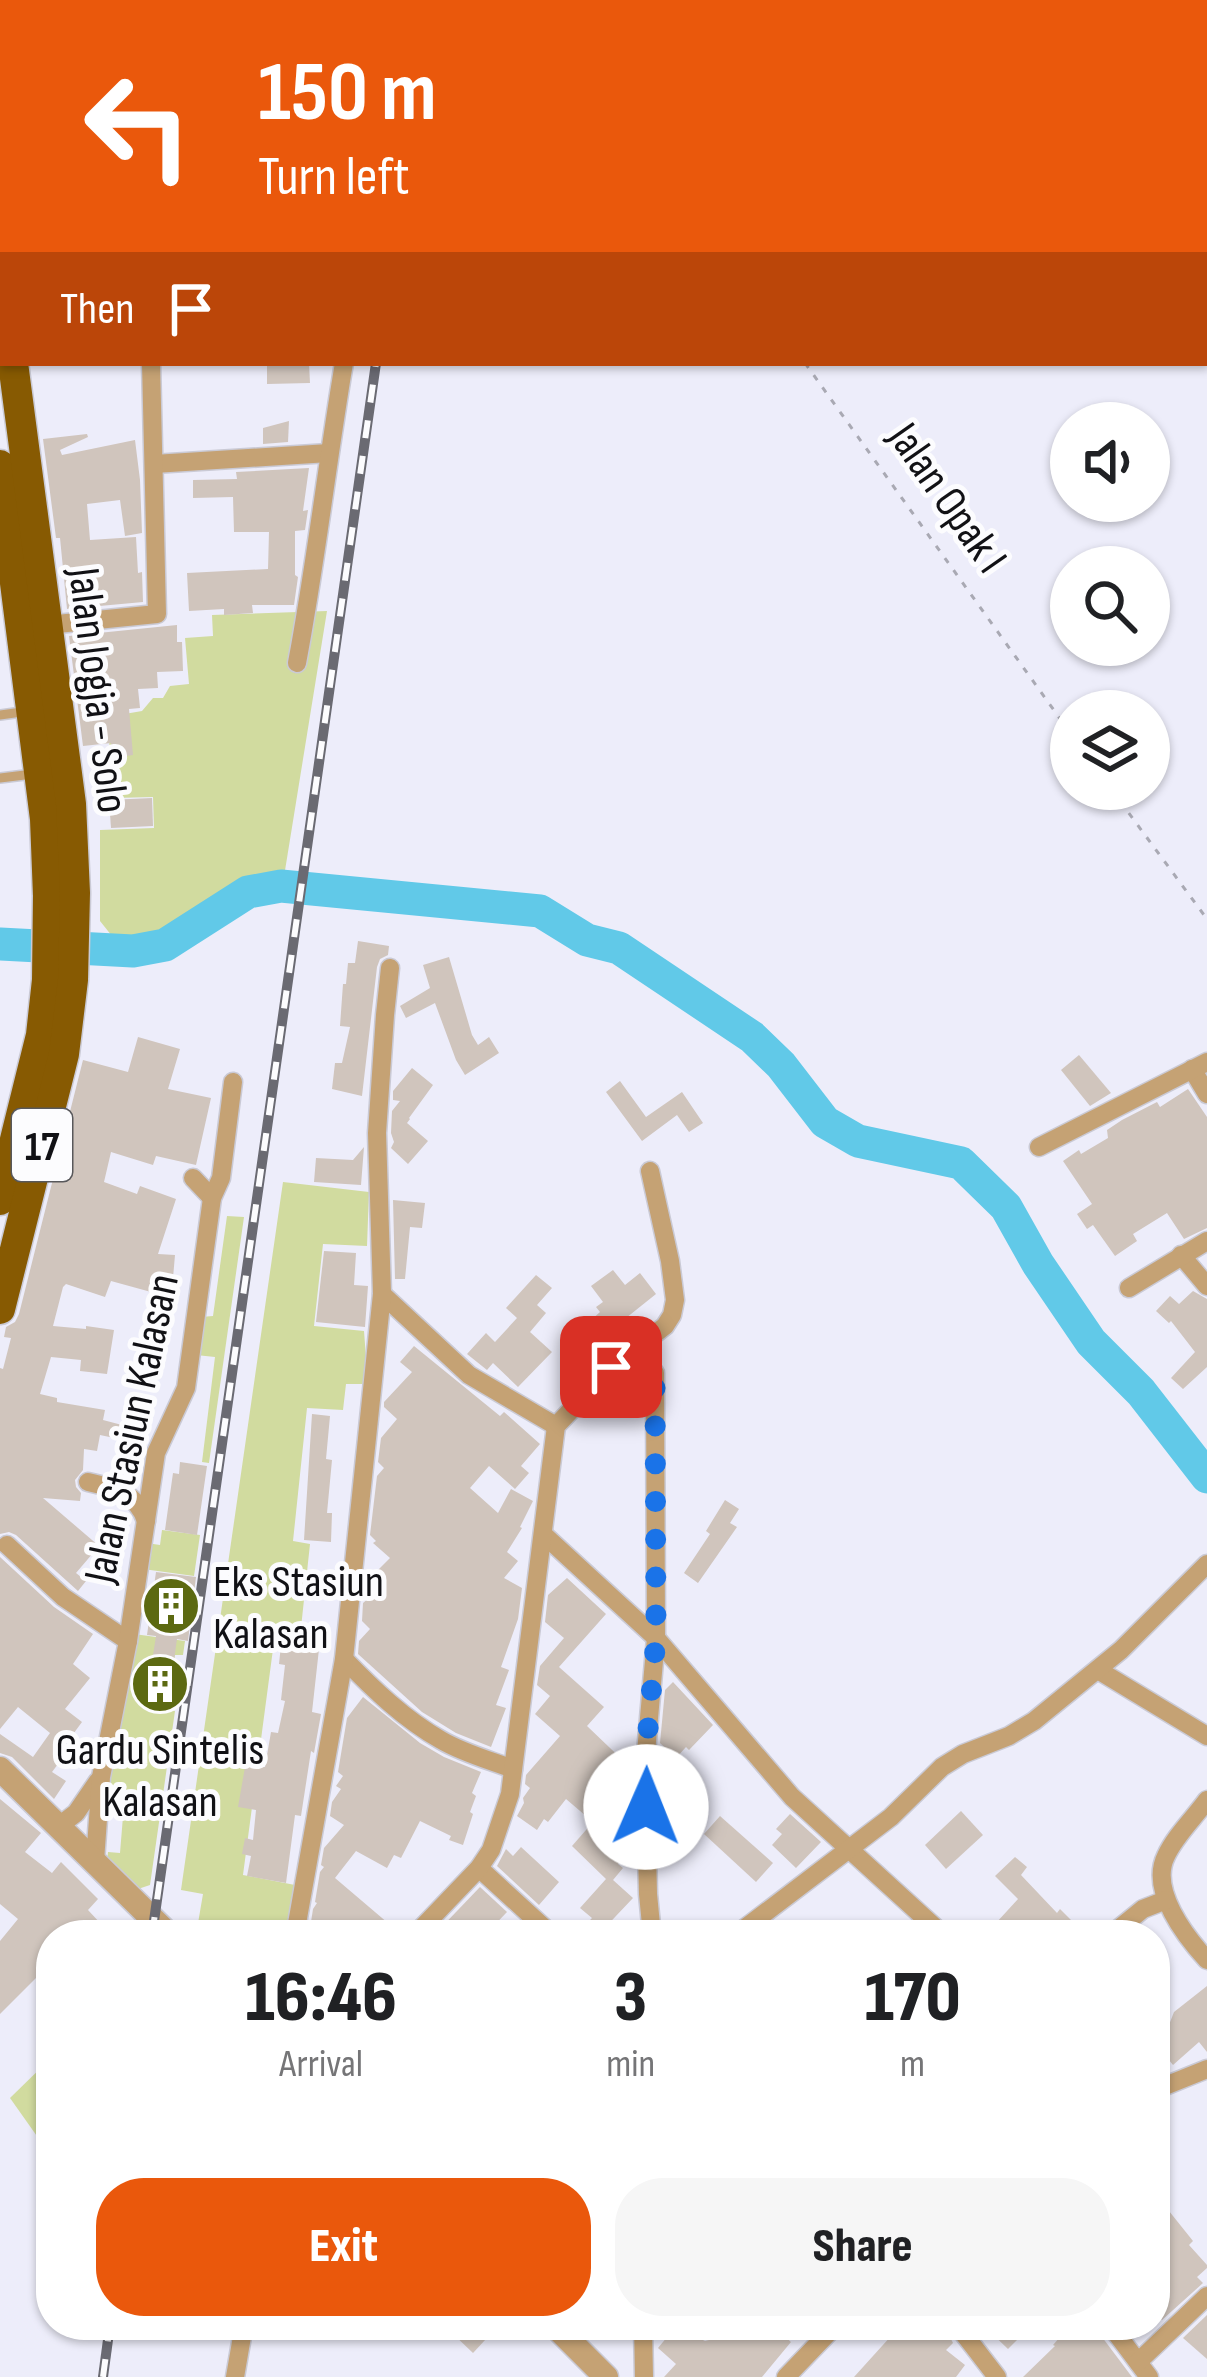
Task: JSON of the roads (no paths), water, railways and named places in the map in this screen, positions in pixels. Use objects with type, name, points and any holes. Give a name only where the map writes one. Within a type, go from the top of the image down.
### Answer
[{"type":"highway","name":"Jalan Jogja - Solo","points":[[14,366],[47,625],[39,773],[47,842],[62,895]]},
{"type":"highway","name":"Jalan Jogja - Solo","points":[[0,465],[45,710],[71,804],[62,895],[64,1054],[0,1309]]},
{"type":"highway","name":"Jalan Jogja - Solo","points":[[0,1200],[60,980]]},
{"type":"street","points":[[47,625],[157,614],[151,366]]},
{"type":"street","points":[[297,663],[311,597],[343,366]]},
{"type":"street","points":[[154,464],[328,453]]},
{"type":"street","points":[[298,1920],[344,1659],[382,1294],[377,1133],[390,968]]},
{"type":"street","points":[[1039,1148],[1200,1065],[1207,1094]]},
{"type":"street","name":"Jalan Stasiun Kalasan","points":[[95,1862],[100,1777],[128,1641],[156,1454],[187,1388],[233,1082]]},
{"type":"street","points":[[429,1920],[491,1850],[510,1794],[556,1426],[611,1367],[665,1327],[672,1315],[670,1261],[650,1171]]},
{"type":"street","points":[[193,1178],[212,1198]]},
{"type":"street","points":[[1130,1288],[1207,1241]]},
{"type":"street","points":[[1181,1255],[1207,1286]]},
{"type":"street","points":[[382,1294],[470,1376],[556,1426]]},
{"type":"street","points":[[637,1350],[655,1372],[656,1638],[645,1764],[651,1920]]},
{"type":"street","points":[[88,1482],[131,1496],[146,1521]]},
{"type":"street","points":[[543,1534],[656,1638],[792,1797],[927,1920]]},
{"type":"street","points":[[7,1545],[63,1597],[128,1641]]},
{"type":"street","points":[[755,1920],[891,1817],[942,1767],[1034,1721],[1098,1670],[1207,1564]]},
{"type":"street","points":[[344,1659],[384,1699],[437,1738],[513,1769]]},
{"type":"street","points":[[1098,1670],[1207,1736]]},
{"type":"street","points":[[0,1769],[154,1920]]},
{"type":"street","points":[[59,1826],[76,1813],[100,1777]]},
{"type":"street","points":[[1207,1800],[1165,1858],[1166,1900],[1181,1930],[1207,1960]]},
{"type":"street","points":[[479,1868],[536,1920]]},
{"type":"street","points":[[1129,1920],[1166,1900]]},
{"type":"street","points":[[1170,2084],[1207,2069]]},
{"type":"street","points":[[1170,2339],[1207,2296]]},
{"type":"street","points":[[236,2377],[242,2340]]},
{"type":"street","points":[[569,2340],[607,2377]]},
{"type":"street","points":[[644,2340],[644,2377]]},
{"type":"street","points":[[786,2377],[822,2340]]},
{"type":"street","points":[[969,2340],[997,2377]]},
{"type":"street","points":[[1121,2340],[1143,2370],[1169,2340]]},
{"type":"lane","points":[[0,715],[45,710]]},
{"type":"lane","points":[[0,778],[39,773]]},
{"type":"waterway","points":[[0,944],[133,951],[165,945],[248,892],[281,886],[540,911],[587,940],[619,948],[752,1037],[781,1065],[825,1122],[858,1141],[961,1163],[1006,1207],[1091,1342],[1141,1392],[1207,1477]]},
{"type":"railway","points":[[154,1920],[376,366]]},
{"type":"railway","points":[[103,2377],[108,2340]]},
{"type":"place","name":"Eks Stasiun Kalasan","points":[[171,1606]]},
{"type":"place","name":"Gardu Sintelis Kalasan","points":[[160,1684]]}]
